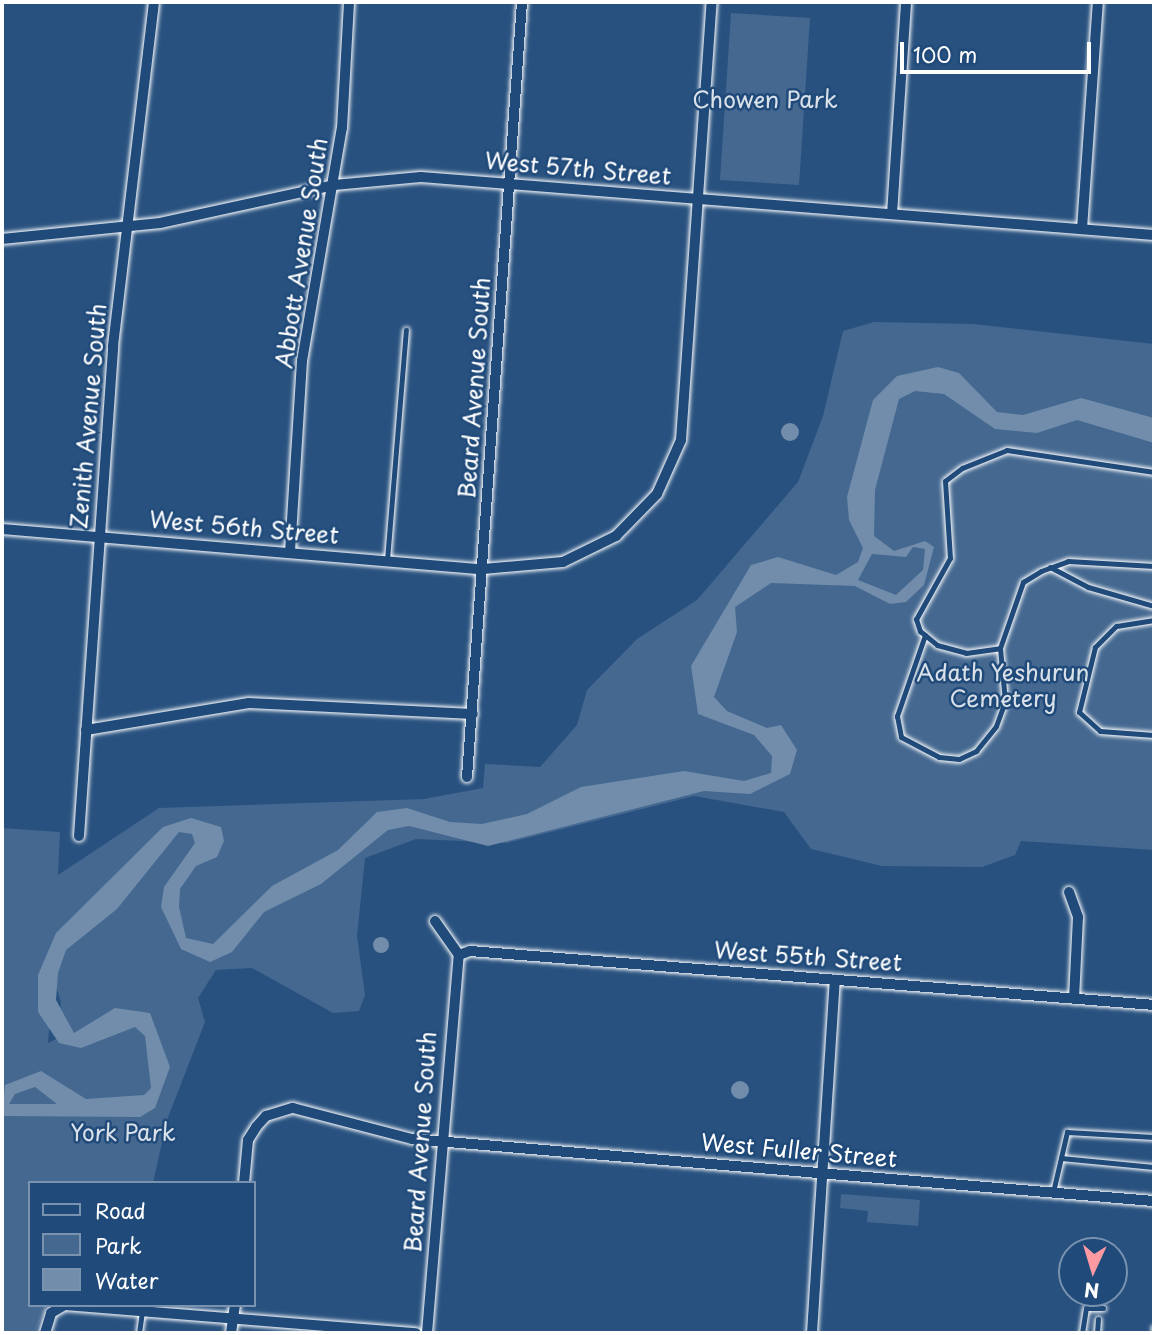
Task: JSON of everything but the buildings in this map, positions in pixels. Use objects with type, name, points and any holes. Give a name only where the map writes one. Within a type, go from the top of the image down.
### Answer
[{"type":"street","name":"Zenith Avenue South","points":[[79,836],[99,537],[127,228],[154,2]]},
{"type":"street","name":"Abbott Avenue South","points":[[289,552],[307,317],[334,185],[349,2]]},
{"type":"street","name":"Beard Avenue South","points":[[467,777],[522,2]]},
{"type":"street","name":"West 56th Street","points":[[2,529],[483,569],[534,567],[591,551],[639,517],[657,494],[681,440],[686,411],[712,2]]},
{"type":"street","points":[[892,214],[906,2]]},
{"type":"street","points":[[1083,229],[1098,2]]},
{"type":"street","name":"West 57th Street","points":[[2,239],[127,228],[334,185],[421,177],[1154,235]]},
{"type":"street","points":[[86,730],[278,701],[473,715]]},
{"type":"street","points":[[1069,892],[1078,917],[1074,998]]},
{"type":"street","points":[[435,921],[458,955]]},
{"type":"street","name":"West 55th Street","points":[[458,955],[470,951],[1154,1005]]},
{"type":"street","name":"Beard Avenue South","points":[[426,1333],[458,955]]},
{"type":"street","points":[[812,1333],[825,1173],[835,980]]},
{"type":"street","name":"West Fuller Street","points":[[244,1181],[248,1140],[279,1110],[315,1110],[384,1133],[441,1142],[1154,1200]]},
{"type":"street","points":[[45,1333],[51,1313],[63,1307]]},
{"type":"street","points":[[80,1307],[234,1318],[332,1330],[416,1333]]},
{"type":"street","points":[[231,1333],[235,1307]]},
{"type":"lane","points":[[387,560],[406,330]]},
{"type":"lane","points":[[1000,648],[967,653],[925,635],[916,619],[952,547],[945,481],[962,468],[1007,450],[1154,472]]},
{"type":"lane","points":[[925,635],[897,716],[901,737],[939,757],[959,759],[976,751],[996,726],[1005,701],[1000,648],[1023,582],[1068,561],[1154,566]]},
{"type":"lane","points":[[1050,568],[1088,587],[1154,606]]},
{"type":"lane","points":[[1154,620],[1116,626],[1095,647],[1079,712],[1100,731],[1154,735]]},
{"type":"lane","points":[[1054,1192],[1070,1131],[1154,1137]]},
{"type":"lane","points":[[1061,1158],[1154,1168]]},
{"type":"lane","points":[[1082,1333],[1086,1308],[1103,1308]]},
{"type":"lane","points":[[139,1333],[142,1311]]},
{"type":"lane","points":[[1097,1333],[1098,1319]]},
{"type":"green space","name":"Chowen Park","points":[[731,13],[810,18],[799,185],[720,180]]},
{"type":"green space","points":[[874,322],[973,324],[1154,344],[1154,850],[1021,841],[1015,855],[982,867],[882,866],[811,849],[784,812],[694,796],[507,843],[416,839],[365,858],[357,936],[365,995],[359,1011],[333,1013],[252,968],[216,970],[198,998],[205,1022],[167,1120],[153,1181],[28,1181],[28,1307],[46,1307],[35,1333],[2,1333],[2,828],[60,832],[58,875],[159,808],[424,799],[483,788],[485,764],[540,767],[577,725],[587,690],[637,639],[697,600],[798,482],[823,416],[843,331]],"holes":[[[53,978],[61,1002],[56,1039],[48,1043]]]},
{"type":"green space","points":[[841,1194],[920,1200],[918,1226],[867,1222],[868,1211],[840,1208]]},
{"type":"water","points":[[938,367],[959,373],[997,412],[1023,415],[1081,398],[1154,418],[1154,443],[1077,420],[1037,433],[995,429],[944,394],[915,391],[899,399],[875,490],[874,536],[894,551],[925,541],[934,547],[924,585],[906,602],[890,604],[855,586],[771,583],[735,607],[737,632],[714,697],[727,711],[767,728],[781,725],[797,750],[790,774],[750,794],[704,791],[488,846],[409,826],[388,830],[321,884],[264,912],[232,952],[210,962],[181,949],[161,907],[164,887],[195,843],[192,834],[179,832],[117,909],[66,950],[58,973],[56,1000],[74,1033],[115,1008],[150,1013],[170,1067],[155,1108],[140,1117],[2,1116],[5,1085],[41,1071],[86,1099],[144,1095],[151,1088],[145,1036],[135,1027],[81,1048],[59,1043],[38,1012],[38,975],[56,933],[163,827],[191,818],[221,827],[224,841],[217,857],[196,866],[180,889],[179,907],[186,938],[213,944],[272,886],[338,850],[377,812],[407,808],[450,822],[482,824],[527,814],[581,787],[684,771],[744,781],[771,773],[772,756],[754,735],[698,714],[691,666],[751,565],[778,557],[836,575],[858,562],[863,548],[849,520],[847,497],[873,400],[897,376]],"holes":[[[913,547],[925,549],[923,570],[896,595],[858,580],[872,554],[906,557]],[[35,1087],[57,1104],[9,1104],[15,1094]]]},
{"type":"water","points":[[790,423],[796,426],[799,432],[796,438],[790,441],[784,438],[781,432],[784,426]]},
{"type":"water","points":[[381,937],[389,945],[381,953],[373,945]]},
{"type":"water","points":[[740,1081],[746,1084],[749,1090],[746,1096],[740,1099],[734,1096],[731,1090],[734,1084]]},
{"type":"park label","name":"Adath Yeshurun Cemetery","points":[[1003,685]]},
{"type":"park label","name":"York Park","points":[[123,1132]]}]
